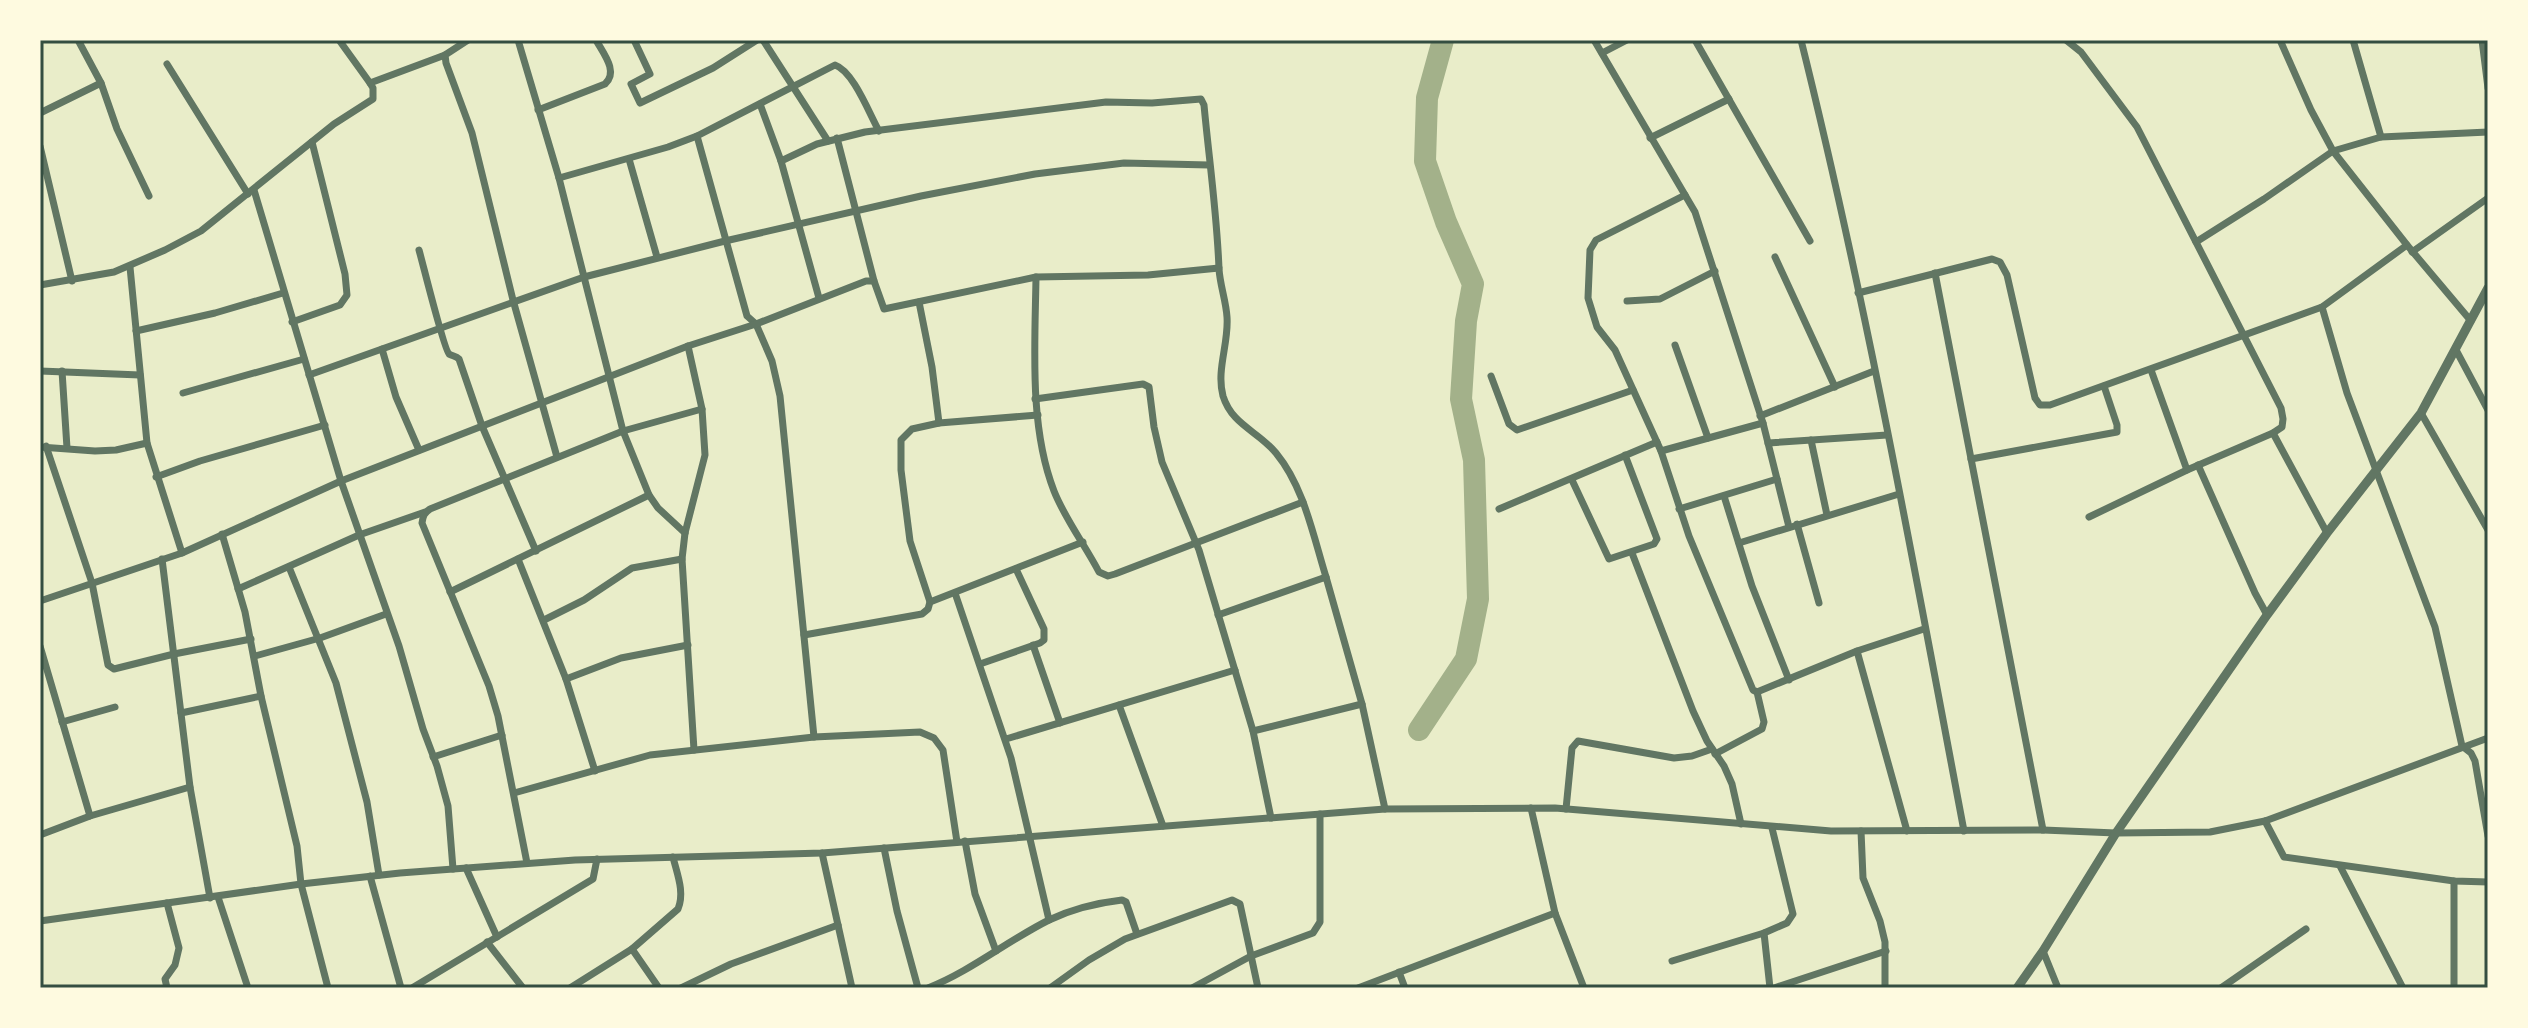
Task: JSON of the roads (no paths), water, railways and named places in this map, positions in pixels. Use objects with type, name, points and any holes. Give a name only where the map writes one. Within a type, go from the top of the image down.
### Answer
[{"type":"street","points":[[78,40],[101,83],[117,129],[149,196]]},
{"type":"street","points":[[40,285],[130,267],[201,231],[334,124],[373,99],[373,88],[339,40]]},
{"type":"street","points":[[370,83],[445,55],[468,40]]},
{"type":"street","points":[[518,40],[559,178],[623,431],[649,495],[658,508],[685,533]]},
{"type":"street","points":[[538,110],[611,79],[612,73],[596,40]]},
{"type":"street","points":[[634,40],[650,74],[631,84],[640,103],[713,68],[757,40]]},
{"type":"street","points":[[763,40],[833,140],[857,210],[884,309],[1036,277],[1148,275],[1219,268]]},
{"type":"street","points":[[1594,40],[1695,212],[1777,479],[1819,603]]},
{"type":"street","points":[[1602,53],[1627,40]]},
{"type":"street","points":[[1695,40],[1810,241]]},
{"type":"street","points":[[1801,40],[1833,169],[1964,831]]},
{"type":"street","points":[[2066,40],[2081,52],[2137,127],[2281,408],[2283,419],[2282,427],[2273,433],[2089,517]]},
{"type":"street","points":[[2280,40],[2333,151],[2409,249],[2471,321]]},
{"type":"street","points":[[2353,40],[2381,137]]},
{"type":"street","points":[[2482,40],[2488,88]]},
{"type":"street","points":[[445,55],[472,133],[540,403],[557,457]]},
{"type":"street","points":[[167,64],[251,192],[341,481],[399,646],[448,806],[453,869]]},
{"type":"street","points":[[559,178],[697,136],[835,65],[840,65],[848,74],[879,131]]},
{"type":"street","points":[[40,113],[101,83]]},
{"type":"street","points":[[781,161],[833,140],[879,131],[1106,102],[1152,103],[1198,98],[1204,105],[1227,329],[1221,374],[1223,395],[1231,414],[1278,455],[1303,502],[1362,704],[1385,809]]},
{"type":"street","points":[[1650,138],[1729,99]]},
{"type":"street","points":[[760,104],[781,161],[819,298]]},
{"type":"street","points":[[2196,242],[2333,151],[2381,137],[2488,132]]},
{"type":"street","points":[[697,136],[747,316],[756,324],[772,361],[780,396],[814,737]]},
{"type":"street","points":[[292,322],[340,305],[347,295],[345,274],[312,142]]},
{"type":"street","points":[[40,146],[45,159],[44,190],[72,281]]},
{"type":"street","points":[[629,159],[657,257]]},
{"type":"street","points":[[309,375],[584,277],[799,223],[1066,169],[1124,163],[1209,165]]},
{"type":"street","points":[[1566,809],[1572,748],[1578,741],[1674,758],[1714,751],[1755,734],[1762,729],[1764,722],[1757,692],[1753,690],[1679,509],[1661,451],[1615,350],[1597,327],[1588,298],[1590,250],[1596,240],[1685,195]]},
{"type":"street","points":[[1858,293],[1992,259],[2000,262],[2007,275],[2035,398],[2040,405],[2050,405],[2322,307],[2488,198]]},
{"type":"street","points":[[419,250],[448,352],[459,359],[482,426],[536,551]]},
{"type":"street","points":[[1775,257],[1835,387]]},
{"type":"street","points":[[130,267],[147,443],[182,553]]},
{"type":"street","points":[[1627,301],[1660,299],[1715,271]]},
{"type":"street","points":[[1935,273],[2043,830]]},
{"type":"street","points":[[1036,277],[1035,399],[1049,476],[1055,495],[1099,572],[1108,576],[1303,502]]},
{"type":"street","points":[[40,601],[182,553],[341,481],[608,376],[866,281],[874,281]]},
{"type":"street","points":[[2017,988],[2116,833],[2267,615],[2421,413],[2488,288]]},
{"type":"street","points":[[136,331],[283,293]]},
{"type":"street","points":[[919,302],[939,423]]},
{"type":"street","points":[[2322,307],[2347,393],[2435,627],[2462,746],[2475,761],[2488,836]]},
{"type":"street","points":[[1675,345],[1708,438]]},
{"type":"street","points":[[688,346],[702,409],[705,455],[685,533],[682,559],[694,750]]},
{"type":"street","points":[[382,349],[396,397],[419,450]]},
{"type":"street","points":[[2456,350],[2488,410]]},
{"type":"street","points":[[183,393],[304,359]]},
{"type":"street","points":[[2151,370],[2187,470]]},
{"type":"street","points":[[40,371],[140,375]]},
{"type":"street","points":[[62,371],[67,448]]},
{"type":"street","points":[[1661,451],[1761,420],[1874,371]]},
{"type":"street","points":[[1491,376],[1509,424],[1517,430],[1633,390]]},
{"type":"street","points":[[1035,399],[1147,385],[1162,462],[1196,543],[1235,670],[1253,731],[1271,818]]},
{"type":"street","points":[[1971,459],[2117,432],[2104,386]]},
{"type":"street","points":[[238,589],[359,535],[425,512],[623,431],[702,409]]},
{"type":"street","points":[[2421,413],[2488,530]]},
{"type":"street","points":[[804,635],[922,614],[928,609],[930,602],[910,541],[901,470],[901,440],[905,433],[939,423],[1038,415]]},
{"type":"street","points":[[156,477],[325,425]]},
{"type":"street","points":[[2273,433],[2327,533]]},
{"type":"street","points":[[1768,443],[1887,435]]},
{"type":"street","points":[[1811,440],[1827,515]]},
{"type":"street","points":[[1499,509],[1657,442]]},
{"type":"street","points":[[147,443],[106,450],[43,446],[92,583],[108,665],[114,669],[123,668],[251,639]]},
{"type":"street","points":[[1572,480],[1606,556],[1612,559],[1654,544],[1657,539],[1625,455]]},
{"type":"street","points":[[2198,465],[2267,615]]},
{"type":"street","points":[[1679,509],[1777,479]]},
{"type":"street","points":[[1739,543],[1899,494]]},
{"type":"street","points":[[450,592],[649,495]]},
{"type":"street","points":[[1724,496],[1752,586],[1789,680]]},
{"type":"street","points":[[425,512],[422,523],[489,686],[502,735],[527,863]]},
{"type":"street","points":[[222,534],[255,656],[261,696],[297,846],[301,884],[328,988]]},
{"type":"street","points":[[930,602],[1083,542]]},
{"type":"street","points":[[1632,553],[1693,711],[1732,784],[1741,824]]},
{"type":"street","points":[[162,559],[190,787],[214,897],[248,988]]},
{"type":"street","points":[[518,559],[566,679],[595,771]]},
{"type":"street","points":[[544,620],[584,600],[632,568],[682,559]]},
{"type":"street","points":[[289,567],[320,638],[349,728],[367,802],[379,875]]},
{"type":"street","points":[[980,664],[1044,640],[1044,629],[1016,569]]},
{"type":"street","points":[[1218,615],[1326,577]]},
{"type":"street","points":[[955,593],[1006,739],[1049,920]]},
{"type":"street","points":[[255,656],[320,638],[386,614]]},
{"type":"street","points":[[1757,692],[1857,651],[1924,629]]},
{"type":"street","points":[[566,679],[621,658],[688,645]]},
{"type":"street","points":[[1033,645],[1060,723]]},
{"type":"street","points":[[40,646],[90,816]]},
{"type":"street","points":[[1857,651],[1907,831]]},
{"type":"street","points":[[1006,739],[1235,670]]},
{"type":"street","points":[[181,713],[261,696]]},
{"type":"street","points":[[1253,731],[1362,704]]},
{"type":"street","points":[[1119,705],[1163,826]]},
{"type":"street","points":[[62,722],[115,707]]},
{"type":"street","points":[[514,793],[650,755],[814,737],[920,732],[934,738],[943,750],[961,842],[975,894],[996,951]]},
{"type":"street","points":[[433,757],[502,735]]},
{"type":"street","points":[[40,921],[379,875],[597,859],[822,853],[1385,809],[1566,809],[1800,831],[2210,832],[2265,821],[2488,738]]},
{"type":"street","points":[[40,835],[90,816],[190,787]]},
{"type":"street","points":[[1531,808],[1555,913],[1584,988]]},
{"type":"street","points":[[1192,988],[1251,956],[1313,933],[1317,928],[1320,922],[1320,814]]},
{"type":"street","points":[[2265,821],[2284,857],[2454,881],[2488,882]]},
{"type":"street","points":[[1672,961],[1787,923],[1793,914],[1772,828]]},
{"type":"street","points":[[1861,831],[1863,878],[1880,921],[1886,951],[1885,988]]},
{"type":"street","points":[[884,848],[918,988]]},
{"type":"street","points":[[822,853],[852,988]]},
{"type":"street","points":[[570,988],[632,949],[678,909],[682,899],[673,857]]},
{"type":"street","points":[[412,988],[593,879],[597,859]]},
{"type":"street","points":[[2340,866],[2403,988]]},
{"type":"street","points":[[466,868],[497,937]]},
{"type":"street","points":[[370,876],[401,988]]},
{"type":"street","points":[[2454,881],[2454,988]]},
{"type":"street","points":[[928,988],[969,969],[1049,920],[1084,907],[1122,900],[1130,906],[1137,934]]},
{"type":"street","points":[[1050,988],[1089,960],[1137,934],[1232,900],[1240,904],[1258,988]]},
{"type":"street","points":[[167,903],[179,948],[175,965],[165,979],[167,988]]},
{"type":"street","points":[[1358,988],[1555,913]]},
{"type":"street","points":[[681,988],[731,964],[838,925]]},
{"type":"street","points":[[2224,987],[2306,929]]},
{"type":"street","points":[[1764,933],[1772,988],[1886,951]]},
{"type":"street","points":[[487,942],[523,988]]},
{"type":"street","points":[[632,949],[659,988]]},
{"type":"street","points":[[2043,951],[2058,988]]},
{"type":"street","points":[[1399,972],[1405,988]]},
{"type":"street","points":[[425,979],[431,988]]},
{"type":"waterway","points":[[1419,730],[1466,659],[1478,599],[1474,460],[1461,399],[1466,321],[1473,284],[1446,222],[1425,161],[1427,98],[1443,40]]}]
